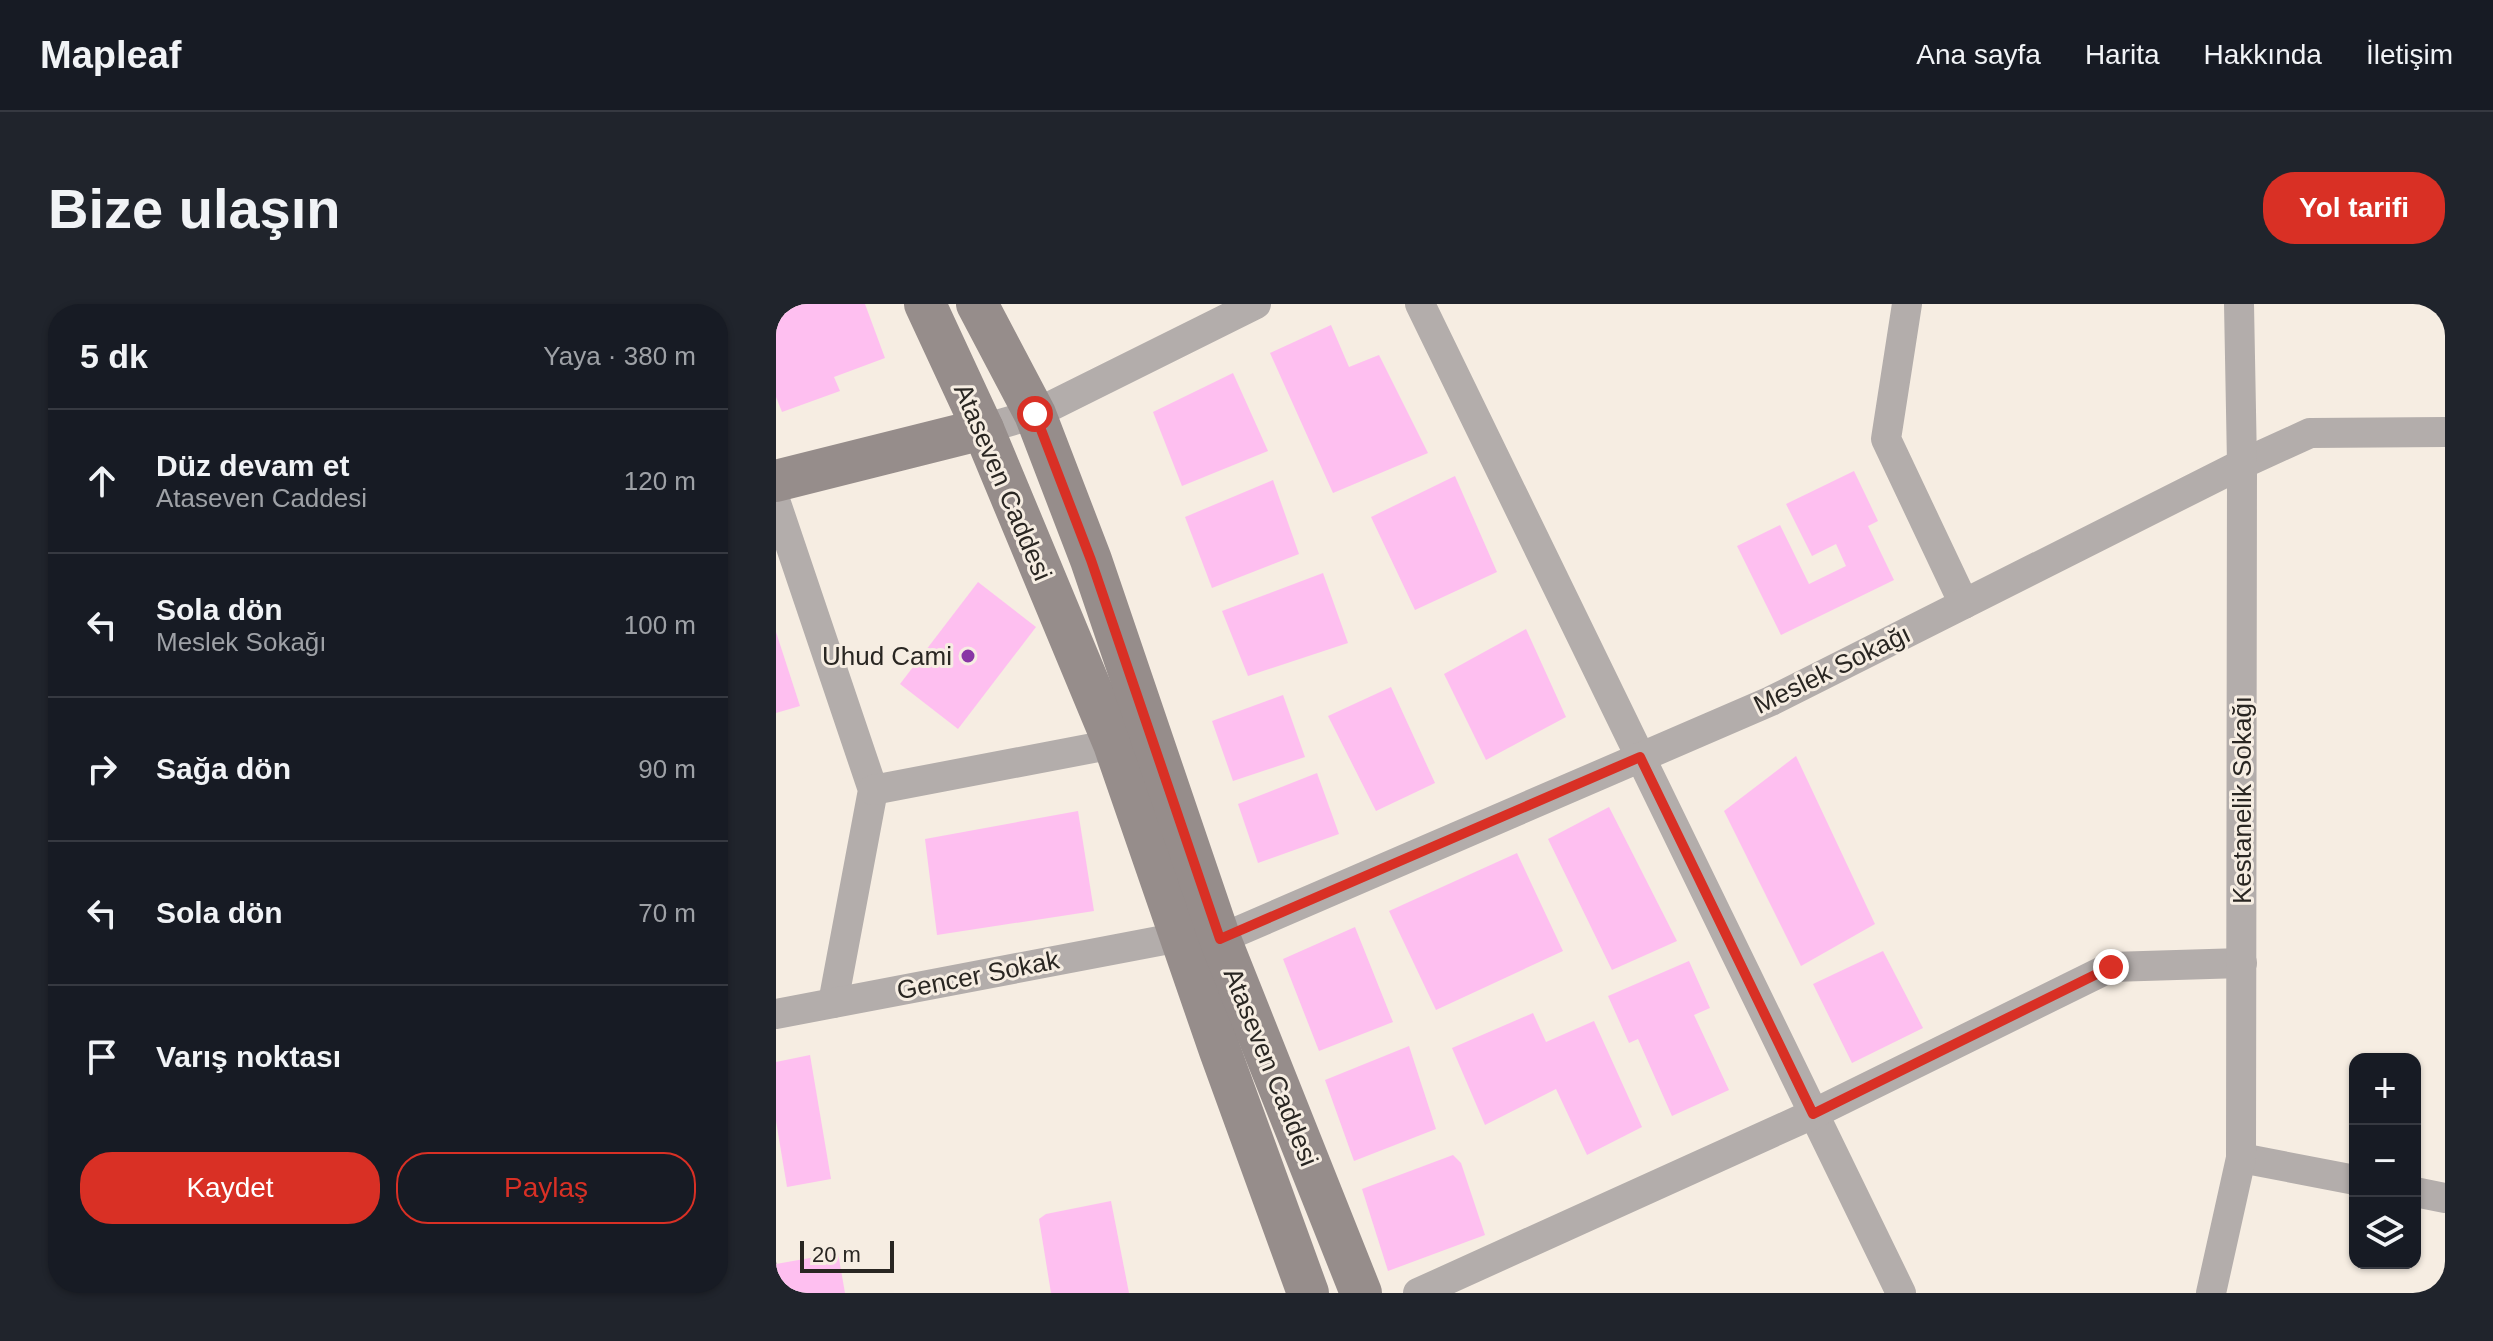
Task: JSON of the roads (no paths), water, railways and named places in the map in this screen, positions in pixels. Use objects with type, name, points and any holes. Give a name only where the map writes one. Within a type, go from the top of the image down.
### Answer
[{"type":"main road","name":"Ataseven Caddesi","points":[[925,304],[983,429],[1114,744],[1361,1293]]},
{"type":"main road","name":"Ataseven Caddesi","points":[[977,304],[1035,414],[1091,560],[1200,938],[1308,1293]]},
{"type":"main road","points":[[776,481],[983,429]]},
{"type":"street","points":[[983,429],[1035,414],[1256,304]]},
{"type":"street","points":[[1907,304],[1886,439],[1964,604]]},
{"type":"street","name":"Kestanelik Sokağı","points":[[2211,1293],[2241,1158],[2242,464],[2239,304]]},
{"type":"street","points":[[1430,307],[1640,757],[1901,1293]]},
{"type":"street","name":"Meslek Sokağı","points":[[1200,938],[1771,701],[2242,464],[2310,433],[2445,432]]},
{"type":"street","points":[[776,503],[873,790],[833,1003]]},
{"type":"street","points":[[873,790],[1114,744]]},
{"type":"street","name":"Gencer Sokak","points":[[776,1014],[1200,938]]},
{"type":"street","points":[[1418,1293],[1813,1114],[2111,967],[2242,963]]},
{"type":"street","points":[[2241,1158],[2349,1179]]},
{"type":"street","points":[[2421,1193],[2445,1198]]},
{"type":"place","name":"Uhud Cami","points":[[968,656]]}]
